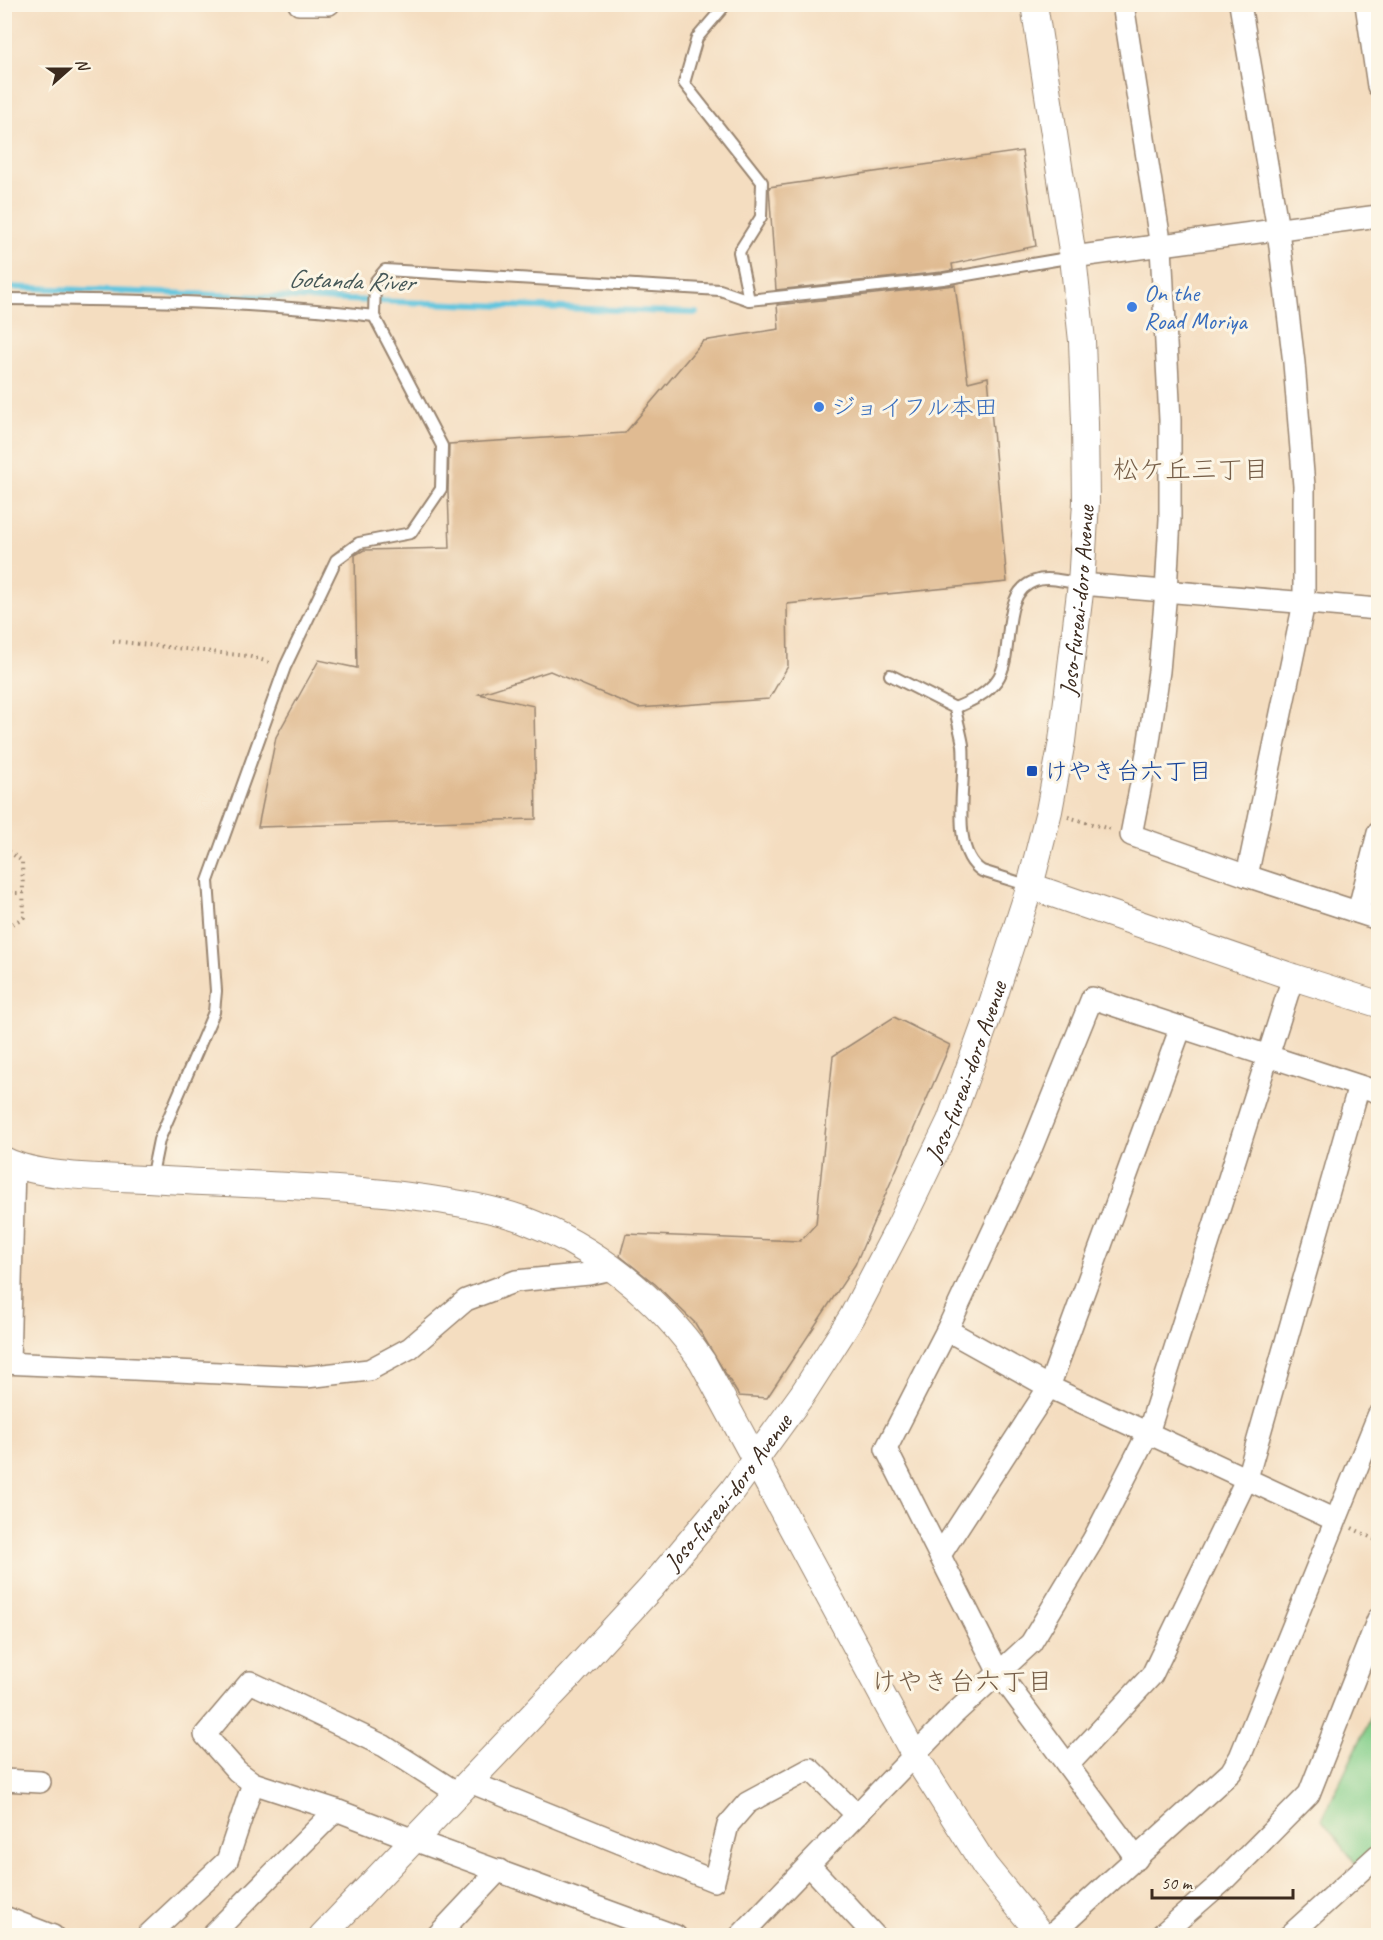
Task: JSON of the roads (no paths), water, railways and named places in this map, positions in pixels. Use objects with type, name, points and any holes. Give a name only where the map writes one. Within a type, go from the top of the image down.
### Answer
[{"type":"street","points":[[299,4],[329,4]]},
{"type":"street","name":"Joso-fureai-doro Avenue","points":[[322,1935],[464,1788],[651,1588],[756,1461],[852,1317],[950,1121],[1030,886],[1049,811],[1067,706],[1081,584],[1086,502],[1082,341],[1073,257],[1034,4]]},
{"type":"street","points":[[1123,4],[1161,247],[1170,420],[1170,519],[1159,671],[1148,748],[1131,835],[1378,919]]},
{"type":"street","points":[[1240,4],[1278,230],[1294,363],[1304,486],[1304,603],[1247,876]]},
{"type":"street","points":[[1366,4],[1378,86]]},
{"type":"street","points":[[1073,257],[1161,247],[1378,216]]},
{"type":"street","points":[[1081,584],[1378,609]]},
{"type":"street","points":[[1358,912],[1378,833]]},
{"type":"street","points":[[1030,886],[1378,1004]]},
{"type":"street","points":[[740,1935],[954,1714],[1031,1643],[1093,1540],[1148,1433],[1293,977]]},
{"type":"street","points":[[1068,1765],[1152,1675],[1247,1478],[1369,1089],[1092,998],[1031,1149],[947,1330],[886,1449],[999,1673],[1137,1859]]},
{"type":"street","points":[[940,1555],[1049,1387],[1181,1027]]},
{"type":"street","points":[[612,1269],[589,1274],[516,1281],[466,1300],[410,1348],[369,1370],[306,1377],[7,1363],[9,1162],[52,1172],[260,1183],[387,1193],[479,1207],[522,1219],[566,1238],[612,1269],[662,1310],[702,1361],[915,1756],[985,1866],[1042,1935]]},
{"type":"street","points":[[947,1330],[1049,1387],[1335,1520]]},
{"type":"street","points":[[1050,1935],[1231,1772],[1240,1757],[1378,1416]]},
{"type":"street","points":[[1160,1935],[1222,1882],[1309,1794],[1378,1619]]},
{"type":"street","points":[[676,1935],[336,1810],[253,1783],[237,1771],[204,1735],[250,1682],[384,1746],[464,1788],[714,1881],[728,1825],[747,1803],[810,1769],[857,1815]]},
{"type":"street","points":[[4,1780],[40,1782]]},
{"type":"street","points":[[147,1935],[227,1861],[253,1783]]},
{"type":"street","points":[[210,1935],[336,1810]]},
{"type":"street","points":[[1289,1935],[1378,1855]]},
{"type":"street","points":[[808,1865],[875,1935]]},
{"type":"street","points":[[436,1935],[499,1870]]},
{"type":"street","points":[[4,1917],[53,1935]]},
{"type":"lane","points":[[726,4],[698,38],[684,83],[762,182],[761,217],[739,252],[749,300]]},
{"type":"lane","points":[[151,1179],[159,1140],[214,1012],[216,992],[208,881],[285,667],[336,560],[359,543],[411,532],[441,489],[442,446],[374,316],[375,282],[385,270],[720,290],[749,300],[943,279],[1073,257]]},
{"type":"lane","points":[[4,299],[111,300],[316,309],[374,316]]},
{"type":"lane","points":[[955,708],[985,694],[998,679],[1005,661],[1012,611],[1020,590],[1035,580],[1045,579],[1081,584]]},
{"type":"lane","points":[[891,675],[955,708]]},
{"type":"lane","points":[[955,708],[963,746],[963,844],[976,867],[1030,886]]},
{"type":"waterway","name":"Gotanda River","points":[[4,287],[696,313]]},
{"type":"place","name":"On the Road Moriya","points":[[1132,307]]},
{"type":"place","name":"ジョイフル本田","points":[[819,407]]},
{"type":"place","name":"けやき台六丁目","points":[[1032,771]]},
{"type":"district","name":"松ケ丘三丁目","points":[[1191,469]]},
{"type":"district","name":"けやき台六丁目","points":[[962,1681]]}]
